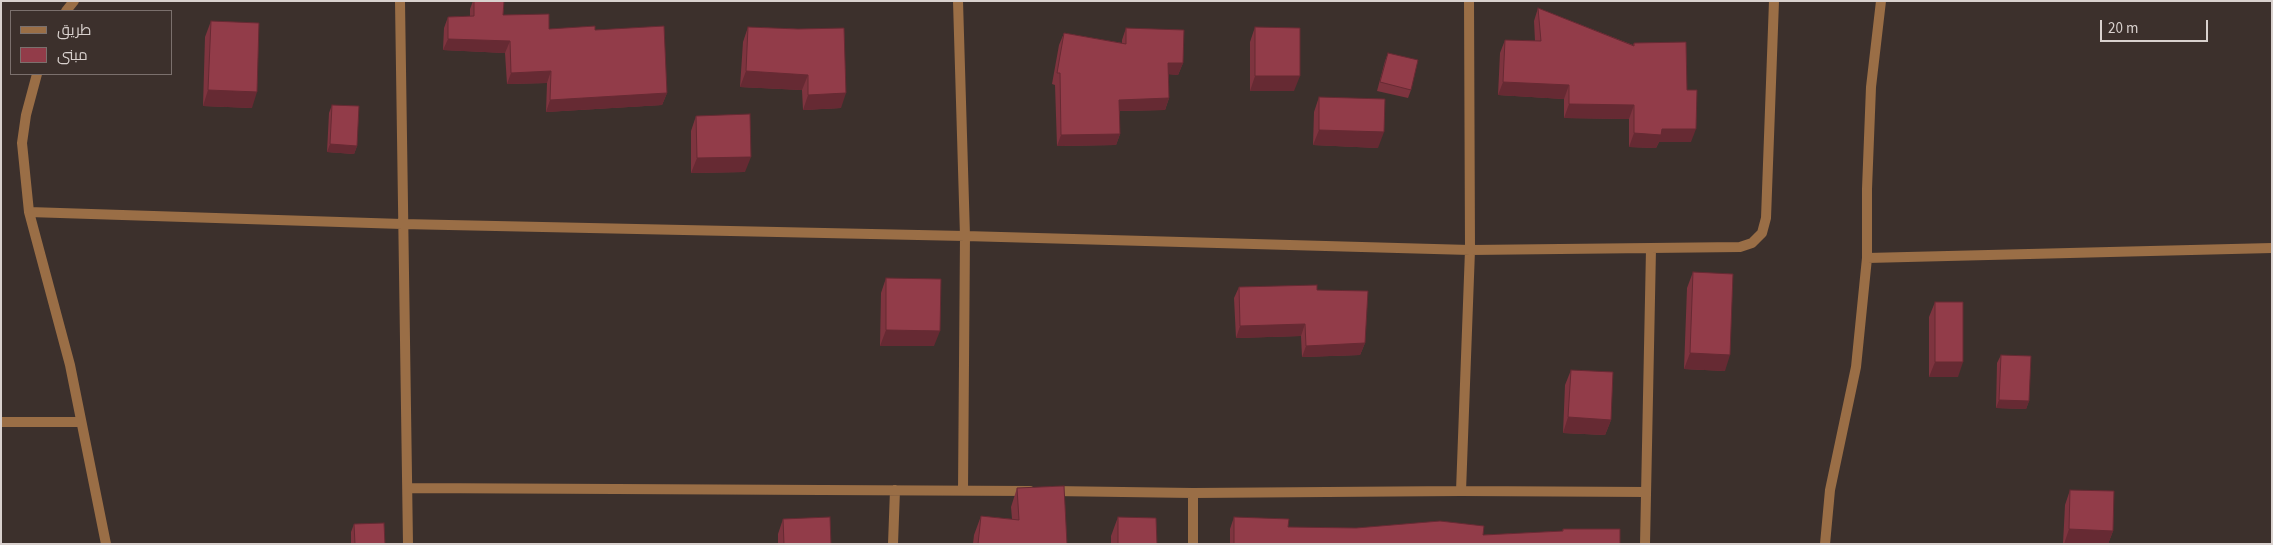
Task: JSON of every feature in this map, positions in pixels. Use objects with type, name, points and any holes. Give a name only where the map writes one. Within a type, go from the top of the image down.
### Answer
[{"type":"street","points":[[400,1],[408,544]]},
{"type":"street","points":[[958,1],[965,236],[963,490]]},
{"type":"street","points":[[1461,491],[1470,250],[1469,1]]},
{"type":"street","points":[[29,212],[402,224],[965,236],[1470,250],[1651,249],[1740,246],[1752,243],[1762,233],[1766,218],[1774,1]]},
{"type":"street","points":[[1824,544],[1830,490],[1856,367],[1867,258],[1867,189],[1871,96],[1881,1]]},
{"type":"street","points":[[37,75],[26,115],[22,143],[29,212],[70,365],[106,544]]},
{"type":"street","points":[[1867,258],[2272,248]]},
{"type":"street","points":[[1645,544],[1651,249]]},
{"type":"street","points":[[1,422],[81,422]]},
{"type":"street","points":[[408,488],[963,490],[1193,494],[1461,491],[1646,492]]},
{"type":"street","points":[[893,544],[895,490]]},
{"type":"street","points":[[1193,494],[1193,544]]},
{"type":"building","points":[[474,1],[504,1],[503,15],[549,14],[549,29],[595,26],[595,30],[664,26],[667,93],[550,100],[551,71],[511,73],[510,41],[448,39],[448,17],[474,16]]},
{"type":"building","points":[[1538,8],[1634,46],[1634,43],[1686,42],[1687,90],[1697,90],[1696,129],[1662,129],[1661,135],[1634,133],[1634,105],[1569,104],[1569,85],[1503,82],[1505,40],[1541,41]]},
{"type":"building","points":[[211,21],[259,23],[257,92],[208,90]]},
{"type":"building","points":[[748,27],[844,28],[846,93],[808,95],[808,75],[746,71]]},
{"type":"building","points":[[1255,27],[1300,28],[1300,76],[1255,76]]},
{"type":"building","points":[[1126,28],[1184,30],[1183,63],[1168,63],[1169,98],[1119,100],[1120,134],[1061,135],[1060,73],[1057,73],[1064,33],[1126,44]]},
{"type":"building","points":[[1388,53],[1418,60],[1411,90],[1380,82]]},
{"type":"building","points":[[1319,97],[1385,99],[1384,132],[1319,130]]},
{"type":"building","points":[[332,105],[359,106],[357,146],[330,144]]},
{"type":"building","points":[[750,114],[751,157],[697,158],[696,116]]},
{"type":"building","points":[[1693,272],[1733,274],[1730,355],[1690,353]]},
{"type":"building","points":[[886,278],[941,279],[940,331],[886,330]]},
{"type":"building","points":[[1317,285],[1317,290],[1368,291],[1365,343],[1306,346],[1305,324],[1240,326],[1239,287]]},
{"type":"building","points":[[1935,302],[1963,302],[1963,362],[1935,362]]},
{"type":"building","points":[[2001,355],[2031,356],[2029,401],[1999,400]]},
{"type":"building","points":[[1571,370],[1613,372],[1611,420],[1568,417]]},
{"type":"building","points":[[1064,486],[1067,544],[978,544],[981,516],[1019,520],[1017,488]]},
{"type":"building","points":[[2070,490],[2114,491],[2113,531],[2069,529]]},
{"type":"building","points":[[830,517],[831,544],[784,544],[783,519]]},
{"type":"building","points":[[1118,517],[1156,518],[1157,544],[1118,544]]},
{"type":"building","points":[[1234,517],[1289,519],[1288,527],[1356,528],[1440,521],[1484,526],[1483,535],[1563,531],[1563,529],[1620,529],[1620,544],[1234,544]]},
{"type":"building","points":[[384,523],[385,544],[355,544],[354,524]]}]
